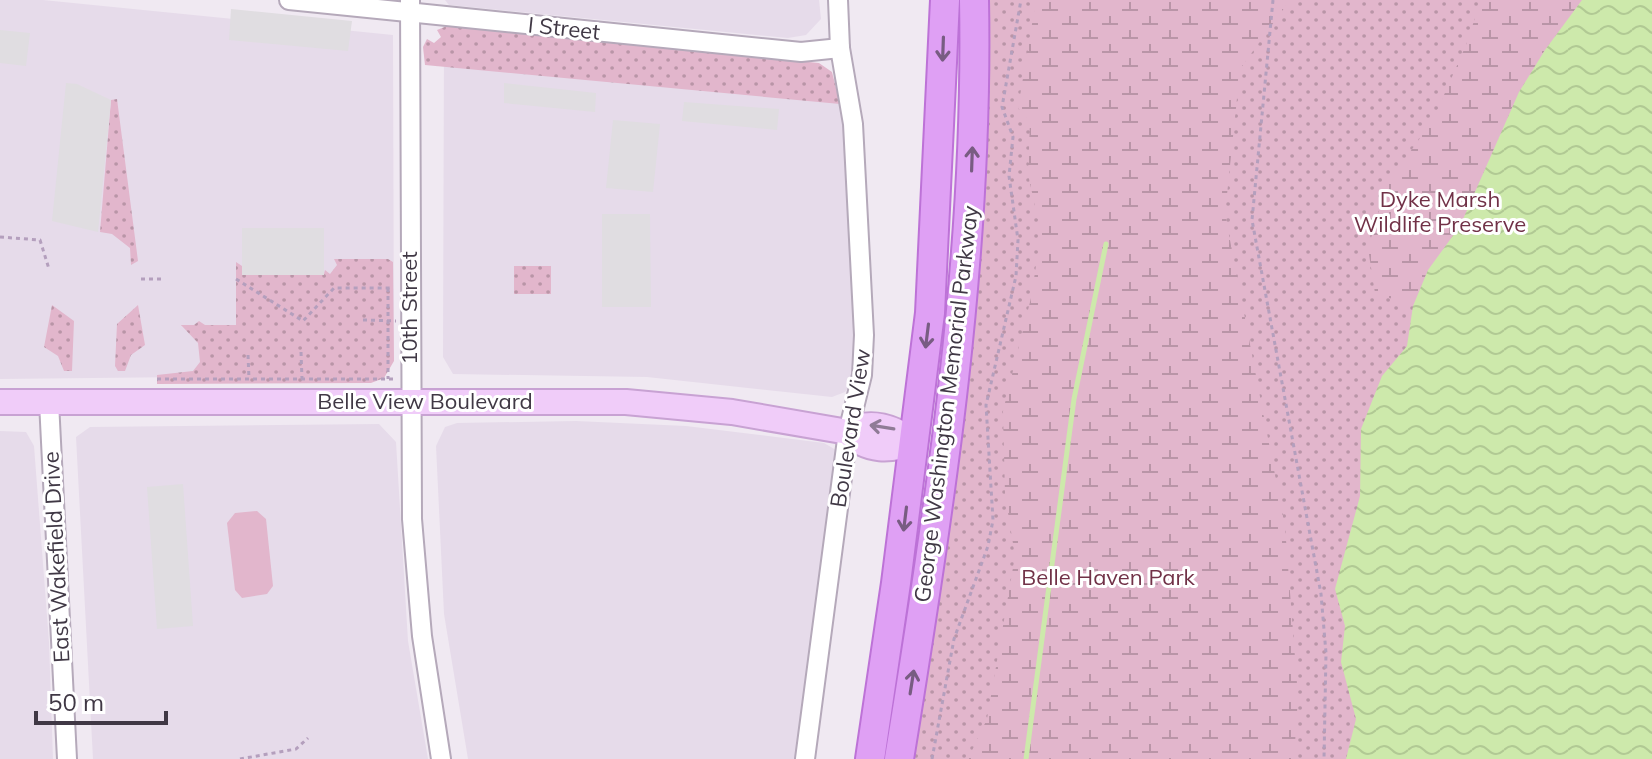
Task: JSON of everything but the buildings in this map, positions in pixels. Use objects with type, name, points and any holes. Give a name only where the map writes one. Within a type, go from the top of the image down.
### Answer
[{"type":"main road","name":"George Washington Memorial Parkway","points":[[870,759],[930,313],[945,0]]},
{"type":"main road","name":"George Washington Memorial Parkway","points":[[899,759],[950,410],[971,183],[974,0]]},
{"type":"main road","name":"Belle View Boulevard","points":[[0,402],[643,403],[732,412],[848,432],[867,425],[896,429],[915,442]]},
{"type":"main road","points":[[936,515],[930,463],[915,442],[935,429],[950,410]]},
{"type":"street","name":"I Street","points":[[289,0],[410,6],[801,52],[840,48]]},
{"type":"street","name":"Boulevard View","points":[[805,759],[848,432],[862,375],[864,335],[853,124],[840,48],[838,0]]},
{"type":"street","name":"10th Street","points":[[410,6],[410,401],[416,579],[441,759]]},
{"type":"street","name":"East Wakefield Drive","points":[[49,402],[67,759]]},
{"type":"path","points":[[932,759],[954,639],[988,546],[993,520],[986,405],[1016,276],[1018,240],[1009,176],[1013,137],[1002,107],[1021,0]]},
{"type":"path","points":[[1273,0],[1252,220],[1321,594],[1326,664],[1324,759]]},
{"type":"path","points":[[0,237],[40,240],[49,269]]},
{"type":"path","points":[[141,279],[165,279]]},
{"type":"path","points":[[157,379],[388,379],[388,288],[338,287],[303,322],[236,279]]},
{"type":"path","points":[[363,320],[388,321]]},
{"type":"path","points":[[301,352],[302,379]]},
{"type":"path","points":[[248,355],[249,379]]},
{"type":"path","points":[[241,759],[296,749],[308,738]]},
{"type":"path","points":[[278,753],[279,759]]},
{"type":"shaded area","points":[[0,0],[43,0],[393,35],[394,358],[385,375],[0,379]]},
{"type":"shaded area","points":[[445,0],[819,0],[821,19],[806,35],[788,38],[449,5]]},
{"type":"shaded area","points":[[231,9],[352,21],[348,51],[229,40]]},
{"type":"shaded area","points":[[0,30],[30,33],[26,66],[0,63]]},
{"type":"shaded area","points":[[444,41],[845,80],[857,306],[854,379],[845,392],[832,397],[647,377],[453,374],[443,357]]},
{"type":"shaded area","points":[[66,83],[77,84],[111,100],[98,232],[52,221]]},
{"type":"shaded area","points":[[504,83],[596,93],[595,112],[504,103]]},
{"type":"shaded area","points":[[684,102],[779,109],[777,130],[682,121]]},
{"type":"shaded area","points":[[613,120],[660,124],[653,192],[606,188]]},
{"type":"shaded area","points":[[602,214],[650,214],[651,307],[602,307]]},
{"type":"shaded area","points":[[242,228],[324,228],[324,275],[242,275]]},
{"type":"shaded area","points":[[576,421],[686,426],[824,443],[836,450],[842,462],[796,759],[468,759],[444,614],[436,446],[445,427],[457,423]]},
{"type":"shaded area","points":[[379,424],[396,442],[408,641],[428,759],[93,759],[76,437],[90,427]]},
{"type":"shaded area","points":[[0,431],[26,432],[34,446],[49,642],[53,759],[0,759]]},
{"type":"shaded area","points":[[183,484],[193,626],[157,629],[147,487]]},
{"type":"green space","points":[[984,0],[1652,0],[1652,759],[895,759],[945,447]]},
{"type":"green space","name":"Belle Haven Park","points":[[1036,0],[1290,0],[1240,69],[1225,214],[1285,527],[1298,697],[1294,759],[968,759],[987,719],[1015,556],[1005,494],[1003,411],[1031,298],[1041,234],[1028,174],[1030,122],[1018,108]]},
{"type":"green space","points":[[1481,0],[1582,0],[1519,92],[1460,226],[1428,270],[1413,306],[1375,293],[1368,248],[1387,184],[1433,120],[1466,45]]},
{"type":"green space","points":[[447,26],[819,63],[832,72],[840,104],[425,65],[423,47],[427,39],[434,43],[441,37],[437,30]]},
{"type":"green space","points":[[117,99],[138,261],[131,265],[130,248],[112,234],[100,232],[111,100]]},
{"type":"green space","points":[[334,259],[388,259],[393,262],[394,361],[384,378],[371,383],[157,384],[157,375],[193,371],[200,362],[198,343],[181,325],[194,325],[199,321],[205,325],[236,325],[236,262],[242,266],[242,275],[324,274],[325,270],[330,274],[337,265]]},
{"type":"green space","points":[[514,266],[551,266],[551,294],[514,294]]},
{"type":"green space","points":[[52,305],[74,321],[72,371],[64,371],[58,356],[44,347]]},
{"type":"green space","points":[[138,305],[145,345],[131,355],[125,371],[118,371],[115,366],[117,324]]},
{"type":"green space","points":[[257,511],[266,519],[273,586],[267,594],[242,598],[235,590],[227,523],[235,513]]},
{"type":"water","name":"Dyke Marsh Wildlife Preserve","points":[[1582,0],[1652,0],[1652,759],[1346,759],[1356,719],[1341,662],[1345,626],[1335,589],[1360,496],[1361,429],[1382,376],[1407,346],[1413,306],[1428,270],[1460,226],[1519,92]]},
{"type":"waterway","points":[[1026,759],[1074,399],[1106,244]]}]
